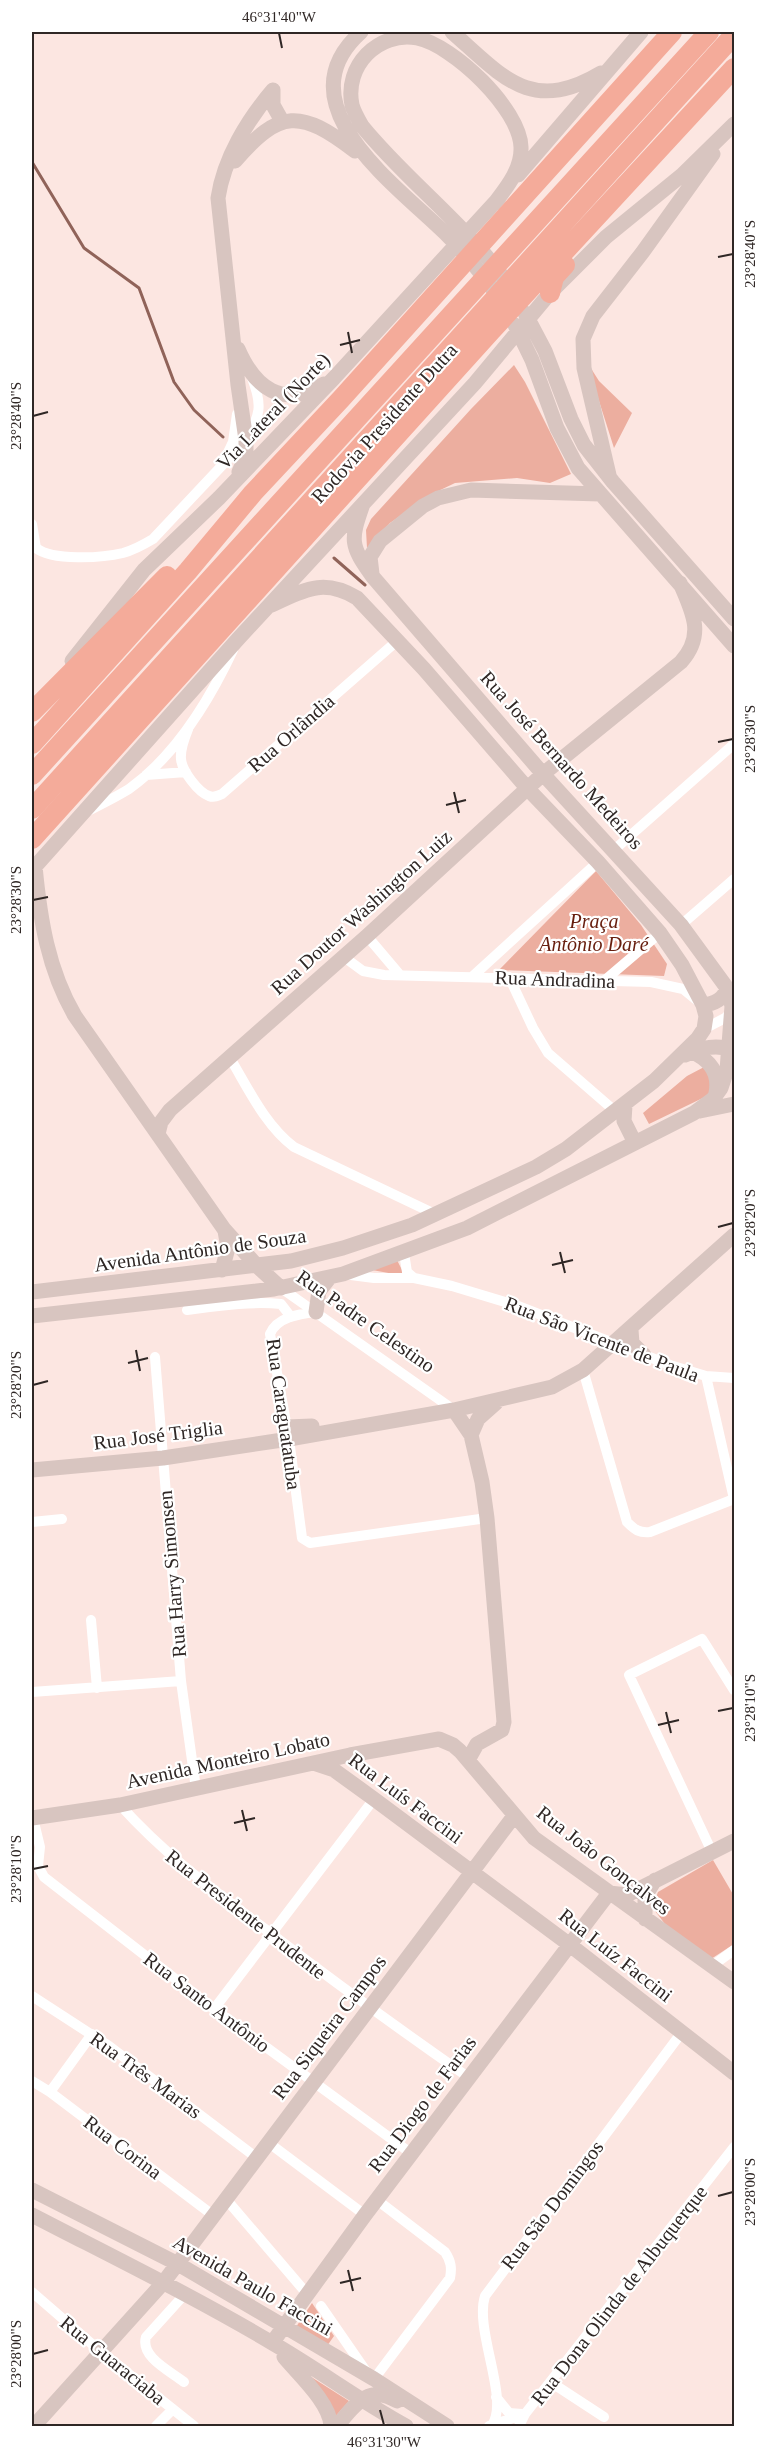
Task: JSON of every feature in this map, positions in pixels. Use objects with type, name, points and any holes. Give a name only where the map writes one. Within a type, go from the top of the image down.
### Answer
[{"type":"highway","points":[[32,712],[96,645],[253,493],[672,32]]},
{"type":"highway","points":[[652,94],[675,53],[694,32]]},
{"type":"highway","name":"Rodovia Presidente Dutra","points":[[32,776],[710,32]]},
{"type":"highway","name":"Rodovia Presidente Dutra","points":[[32,809],[735,35]]},
{"type":"highway","name":"Rodovia Presidente Dutra","points":[[32,839],[483,340],[735,68]]},
{"type":"highway","points":[[550,293],[554,277],[633,190],[645,166]]},
{"type":"highway","points":[[188,571],[459,309]]},
{"type":"highway","points":[[32,744],[188,571],[253,493]]},
{"type":"main road","points":[[361,32],[337,61],[334,74],[333,98],[349,134],[376,167],[481,272],[538,356],[584,445],[609,478],[734,616]]},
{"type":"main road","points":[[452,32],[506,80],[526,88],[548,91],[563,89],[583,83],[609,69]]},
{"type":"main road","name":"Via Lateral (Norte)","points":[[32,712],[144,570],[219,498],[334,378],[494,204],[641,32]]},
{"type":"main road","points":[[494,204],[515,172],[522,149],[517,128],[509,114],[484,84],[444,49],[420,38],[396,37],[384,41],[367,53],[358,66],[352,84],[352,106],[362,126],[457,223],[505,280],[535,330],[538,356],[564,444],[578,468],[735,646]]},
{"type":"main road","points":[[219,498],[243,465],[246,456],[246,440],[218,198],[225,172],[245,128],[273,90],[273,105],[282,122]]},
{"type":"main road","points":[[225,172],[266,129],[282,122],[300,121],[338,138],[376,167]]},
{"type":"main road","points":[[33,868],[238,639],[475,383],[550,293],[606,237],[682,175],[730,128]]},
{"type":"main road","points":[[609,478],[582,358],[585,332],[593,316],[642,254],[730,128]]},
{"type":"main road","points":[[232,331],[250,373],[260,385],[277,393],[293,395],[312,391],[334,378]]},
{"type":"main road","points":[[373,577],[370,557],[380,541],[423,506],[438,498],[471,490],[600,494]]},
{"type":"main road","name":"Rua José Bernardo Medeiros","points":[[363,504],[354,529],[354,548],[373,577],[543,774],[681,926],[731,989],[732,1050]]},
{"type":"main road","name":"Rua Doutor Washington Luiz","points":[[158,1134],[161,1122],[170,1110],[368,936],[527,788],[617,716],[687,655],[695,641],[696,632],[694,619],[680,583]]},
{"type":"main road","points":[[269,606],[313,587],[333,586],[357,598],[660,933],[682,965],[703,1005],[706,1016],[704,1029]]},
{"type":"main road","points":[[423,669],[439,653]]},
{"type":"main road","name":"Rua Padre Celestino","points":[[33,868],[44,935],[52,967],[63,994],[224,1229],[280,1288]]},
{"type":"main road","points":[[703,1005],[722,998],[731,989]]},
{"type":"main road","name":"Avenida Antônio de Souza","points":[[32,1292],[258,1267],[335,1251],[437,1215],[536,1167],[566,1149],[686,1055],[704,1029]]},
{"type":"main road","points":[[32,1316],[280,1288],[336,1276],[467,1228],[707,1105],[716,1096],[725,1079],[732,1050],[711,1047],[686,1055]]},
{"type":"main road","points":[[686,1055],[709,1062],[716,1073],[718,1084],[716,1096]]},
{"type":"main road","points":[[694,1113],[735,1104]]},
{"type":"main road","points":[[621,1108],[624,1121],[635,1143]]},
{"type":"main road","points":[[143,1112],[170,1110]]},
{"type":"main road","points":[[222,1270],[228,1248],[224,1229]]},
{"type":"main road","name":"Rua José Triglia","points":[[32,1470],[163,1458],[288,1433],[353,1427],[454,1410],[552,1387],[583,1370],[615,1344],[735,1235]]},
{"type":"main road","points":[[316,1312],[319,1291],[336,1276]]},
{"type":"main road","points":[[631,1330],[633,1343],[644,1355]]},
{"type":"main road","points":[[471,1435],[485,1410],[498,1401]]},
{"type":"main road","name":"Rua Padre Celestino","points":[[454,1410],[471,1435],[478,1461],[487,1518],[504,1722],[502,1730],[472,1749],[468,1760]]},
{"type":"main road","name":"Rua João Gonçalves","points":[[432,1740],[439,1739],[453,1745],[534,1838],[735,1982]]},
{"type":"main road","name":"Avenida Monteiro Lobato","points":[[32,1816],[120,1805],[432,1740]]},
{"type":"main road","name":"Rua Luís Faccini","points":[[313,1763],[334,1770],[471,1872]]},
{"type":"main road","name":"Rua Siqueira Campos","points":[[34,2427],[178,2264],[514,1816]]},
{"type":"main road","points":[[609,1893],[627,1895],[735,1841]]},
{"type":"main road","name":"Rua Luíz Faccini","points":[[471,1872],[570,1945],[735,2073]]},
{"type":"main road","points":[[645,1919],[645,1896],[655,1880]]},
{"type":"main road","name":"Rua Diogo de Farias","points":[[272,2343],[468,2077],[609,1893]]},
{"type":"main road","name":"Avenida Paulo Faccini","points":[[32,2190],[178,2264],[372,2378],[447,2427]]},
{"type":"main road","name":"Avenida Paulo Faccini","points":[[32,2215],[272,2343],[360,2401],[406,2427]]},
{"type":"main road","points":[[272,2343],[323,2404],[332,2427]]},
{"type":"main road","points":[[337,2427],[360,2401],[372,2395],[385,2395],[437,2427]]},
{"type":"street","points":[[32,524],[34,548],[42,553],[56,556],[105,556],[139,548],[166,528],[246,440],[256,423],[260,405],[250,373]]},
{"type":"street","points":[[215,474],[228,454],[237,429],[238,385]]},
{"type":"street","points":[[83,814],[122,793],[146,776],[189,727],[205,704],[238,639]]},
{"type":"street","name":"Rua Orlândia","points":[[186,772],[207,796],[216,797],[222,794],[397,641]]},
{"type":"street","points":[[146,776],[186,772],[182,764],[181,750],[189,727]]},
{"type":"street","points":[[614,850],[735,744]]},
{"type":"street","points":[[473,976],[598,862]]},
{"type":"street","points":[[681,926],[735,879]]},
{"type":"street","points":[[604,980],[660,933]]},
{"type":"street","points":[[368,936],[400,975]]},
{"type":"street","name":"Rua Andradina","points":[[344,957],[363,972],[384,975],[664,983],[683,989],[703,1005]]},
{"type":"street","points":[[509,977],[533,1028],[548,1053],[621,1108]]},
{"type":"street","points":[[704,1029],[733,1011]]},
{"type":"street","points":[[230,1058],[273,1128],[282,1138],[294,1147],[437,1215]]},
{"type":"street","points":[[404,1253],[407,1272],[414,1278]]},
{"type":"street","name":"Rua São Vicente de Paula","points":[[336,1276],[414,1278],[484,1295],[706,1376],[734,1498]]},
{"type":"street","name":"Rua Padre Celestino","points":[[280,1288],[454,1410]]},
{"type":"street","points":[[187,1310],[272,1303],[281,1304],[291,1317]]},
{"type":"street","name":"Rua Caraguatatuba","points":[[316,1312],[291,1317],[275,1325],[270,1334],[288,1433],[302,1538],[310,1543],[487,1518]]},
{"type":"street","name":"Rua Harry Simonsen","points":[[155,1357],[181,1682],[196,1790]]},
{"type":"street","points":[[583,1370],[627,1522],[634,1530],[641,1533],[650,1532],[734,1498]]},
{"type":"street","points":[[706,1376],[735,1378]]},
{"type":"street","points":[[32,1522],[62,1520]]},
{"type":"street","points":[[91,1620],[97,1688]]},
{"type":"street","points":[[712,1851],[629,1675],[702,1639],[735,1690]]},
{"type":"street","points":[[32,1692],[181,1682]]},
{"type":"street","points":[[214,2009],[374,1798]]},
{"type":"street","name":"Rua Presidente Prudente","points":[[120,1805],[169,1856],[369,2008],[468,2077]]},
{"type":"street","points":[[32,1816],[40,1847],[35,1868]]},
{"type":"street","name":"Rua Santo Antônio","points":[[35,1868],[214,2009],[412,2154]]},
{"type":"street","points":[[712,1966],[735,1950]]},
{"type":"street","name":"Rua Três Marias","points":[[32,1996],[92,2034],[257,2158]]},
{"type":"street","name":"Rua São Domingos","points":[[490,2426],[496,2413],[496,2397],[482,2316],[485,2296],[682,2032]]},
{"type":"street","points":[[50,2092],[92,2034]]},
{"type":"street","name":"Rua Corina","points":[[32,2081],[50,2092],[214,2216]]},
{"type":"street","points":[[269,2143],[365,2215]]},
{"type":"street","name":"Rua Dona Olinda de Albuquerque","points":[[519,2427],[525,2414],[552,2383],[735,2147]]},
{"type":"street","points":[[226,2199],[308,2295]]},
{"type":"street","points":[[321,2306],[372,2378],[450,2278],[451,2265],[445,2252],[377,2200]]},
{"type":"street","name":"Rua Guaraciaba","points":[[32,2292],[194,2427]]},
{"type":"street","points":[[184,2295],[146,2337],[144,2344],[148,2354],[184,2382]]},
{"type":"street","points":[[323,2349],[335,2343],[340,2334]]},
{"type":"street","points":[[552,2383],[604,2417]]},
{"type":"street","points":[[496,2397],[509,2413],[525,2414]]},
{"type":"street","points":[[156,2427],[173,2409]]},
{"type":"street","name":"Rua Dona Olinda de Albuquerque","points":[[490,2426],[500,2425],[525,2414]]},
{"type":"green space","points":[[514,365],[525,382],[571,474],[550,483],[517,478],[455,483],[432,494],[390,523],[367,548],[366,530],[371,519]]},
{"type":"green space","points":[[592,370],[599,381],[632,413],[614,448],[591,376]]},
{"type":"green space","name":"Praça Antônio Daré","points":[[596,871],[641,925],[667,964],[664,976],[499,970]]},
{"type":"green space","points":[[706,1066],[715,1083],[709,1095],[649,1124],[643,1113],[687,1076]]},
{"type":"green space","points":[[396,1258],[405,1276],[372,1270]]},
{"type":"green space","points":[[713,1860],[734,1896],[734,1944],[711,1959],[665,1924],[655,1911],[655,1900],[658,1892]]},
{"type":"green space","points":[[312,2303],[334,2336],[327,2346],[296,2327]]},
{"type":"green space","points":[[305,2373],[349,2401],[334,2418]]},
{"type":"waterway","points":[[32,162],[84,248],[139,288],[174,382],[194,410],[223,437]]},
{"type":"waterway","points":[[334,558],[365,585]]}]
